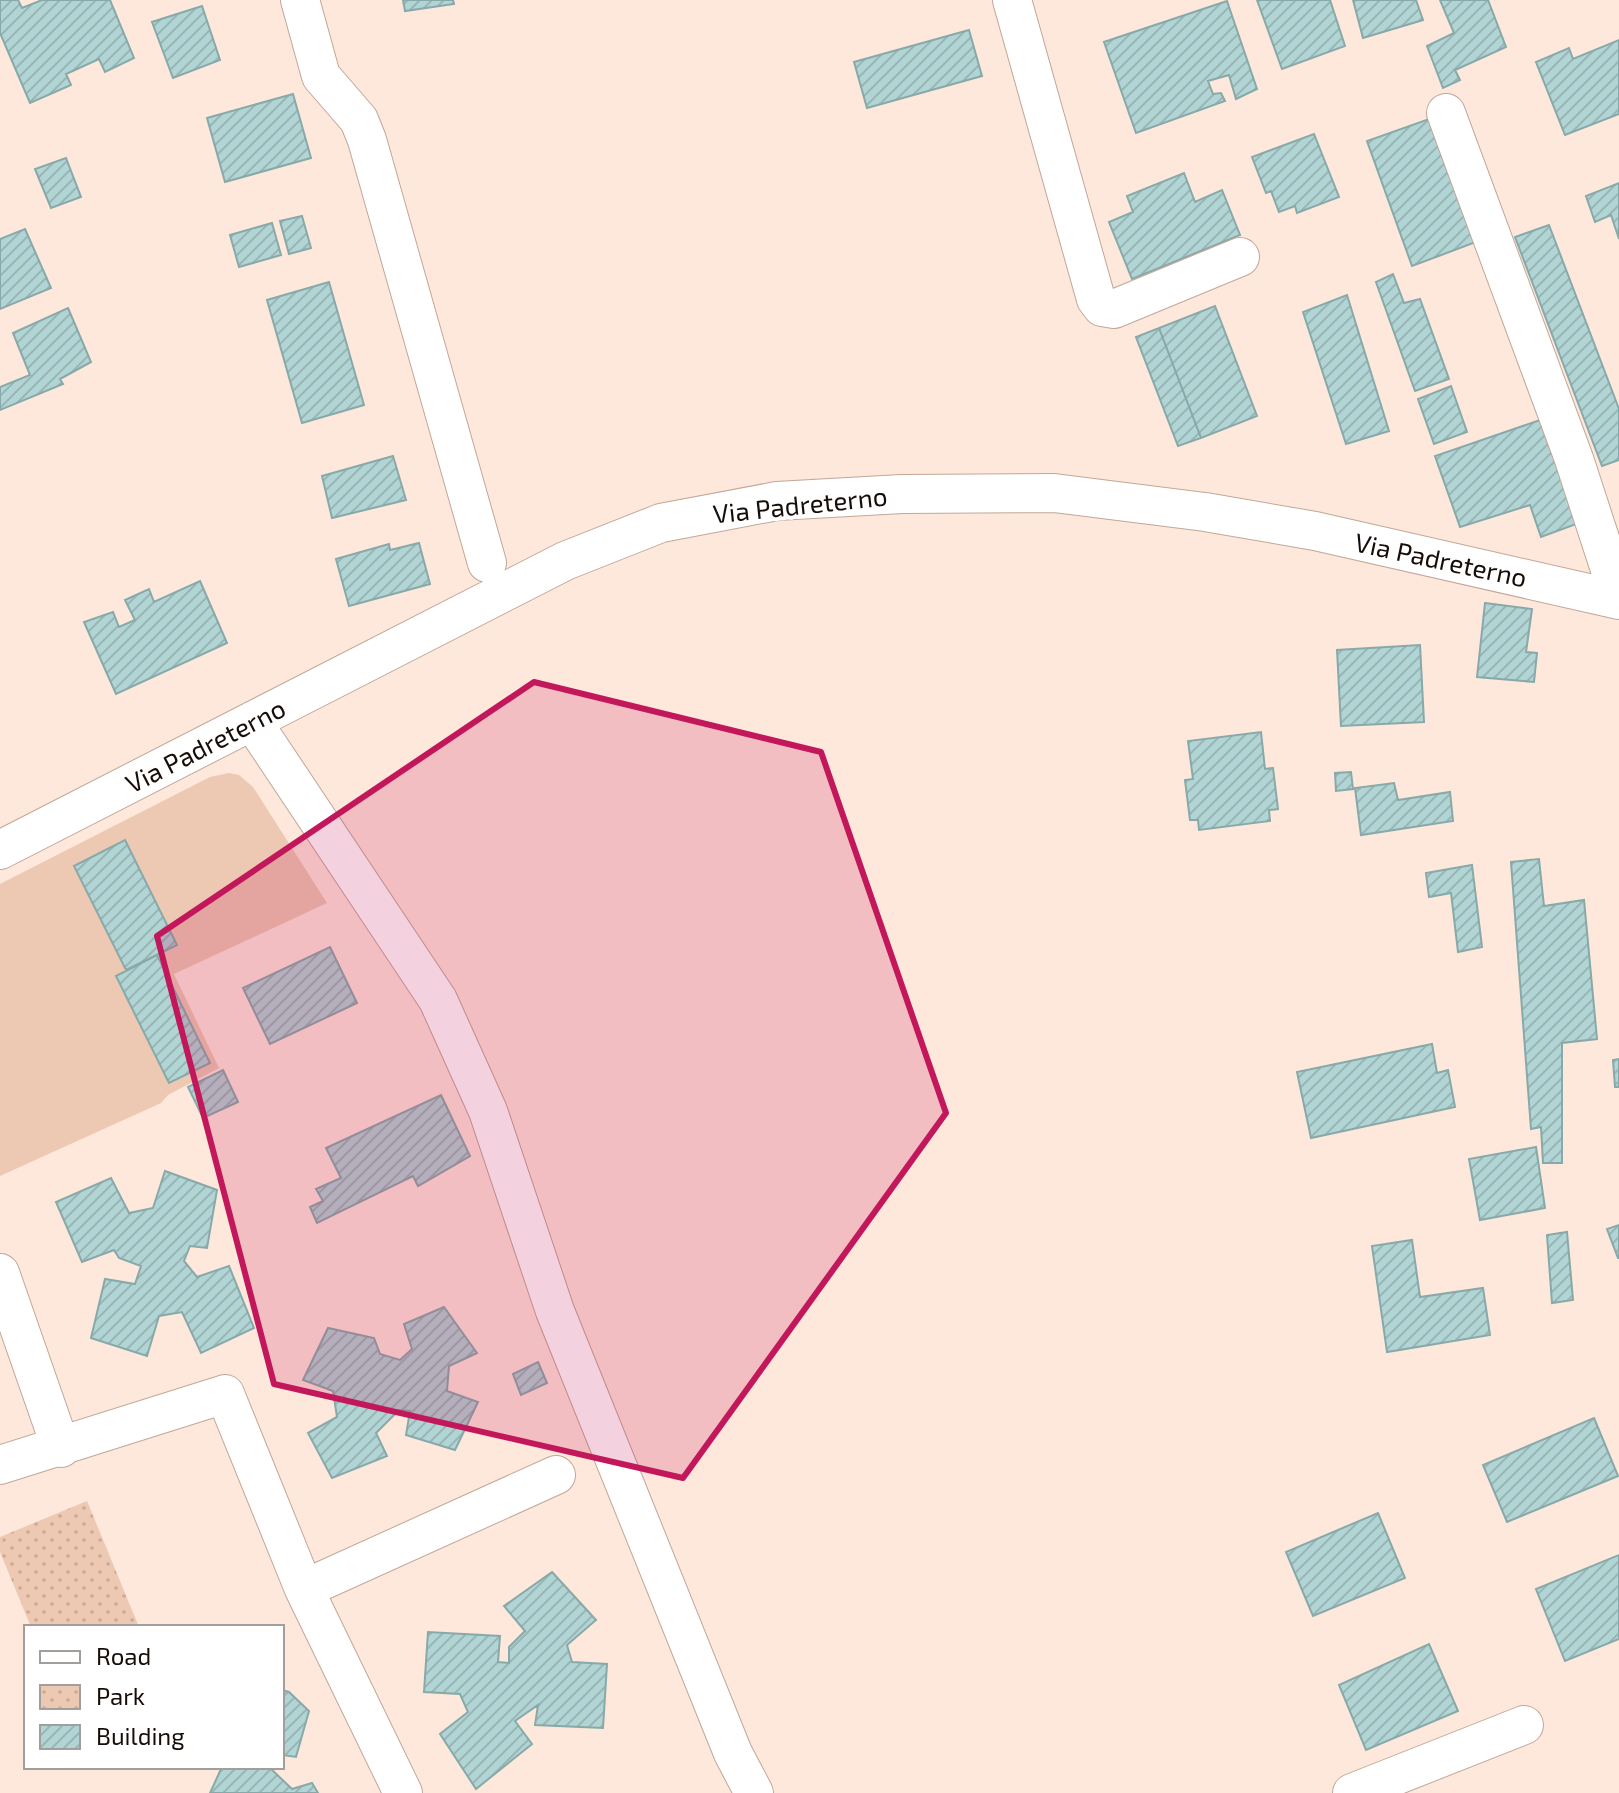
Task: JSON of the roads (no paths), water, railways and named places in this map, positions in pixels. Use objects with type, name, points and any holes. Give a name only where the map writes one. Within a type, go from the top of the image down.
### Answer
[{"type":"street","points":[[300,0],[321,76],[359,120],[367,140],[487,563]]},
{"type":"street","points":[[1012,0],[1096,299],[1102,307],[1114,309],[1240,257]]},
{"type":"street","points":[[1446,113],[1574,459],[1619,598]]},
{"type":"street","name":"Via Padreterno","points":[[0,850],[565,561],[661,523],[777,501],[902,494],[1054,493],[1205,512],[1315,531],[1619,598]]},
{"type":"street","points":[[252,721],[438,1000],[488,1111],[560,1326],[733,1753],[754,1793]]},
{"type":"street","points":[[0,1273],[61,1448]]},
{"type":"street","points":[[0,1465],[225,1394],[304,1589],[403,1793]]},
{"type":"street","points":[[304,1589],[556,1475]]},
{"type":"street","points":[[1352,1793],[1524,1725]]}]
